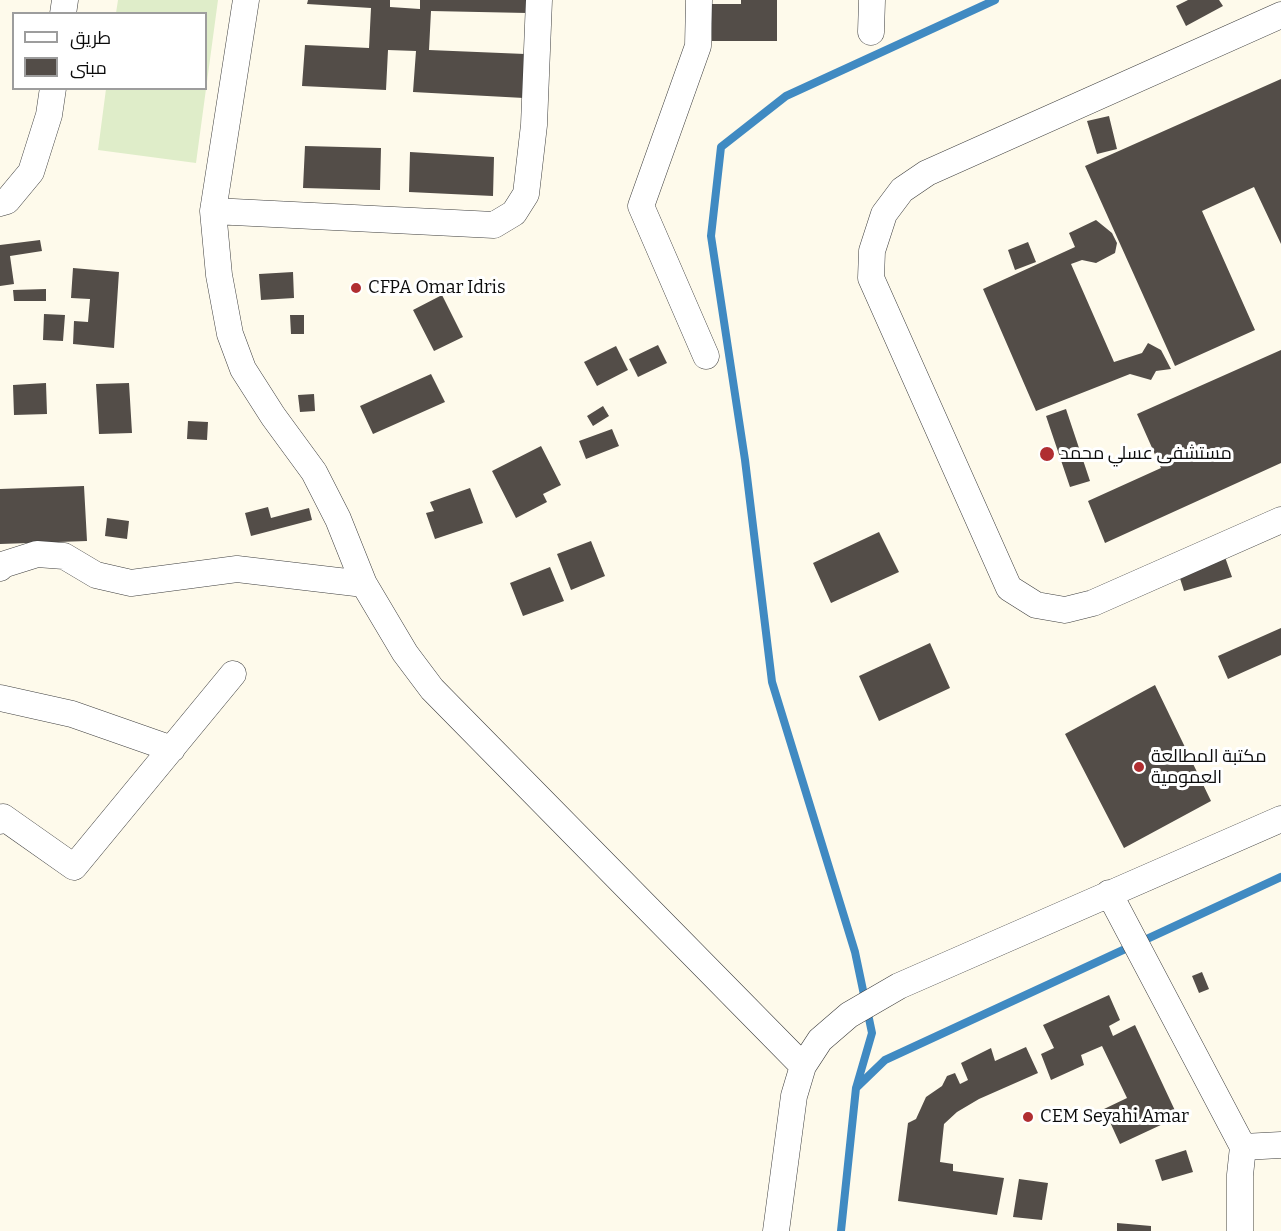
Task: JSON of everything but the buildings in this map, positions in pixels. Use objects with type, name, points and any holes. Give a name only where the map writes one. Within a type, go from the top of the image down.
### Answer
[{"type":"street","points":[[246,0],[213,211],[219,275],[230,334],[243,369],[273,416],[314,472],[338,519],[364,584],[405,653],[432,689],[803,1066]]},
{"type":"street","points":[[213,211],[494,225],[514,213],[526,194],[534,125],[540,0]]},
{"type":"street","points":[[699,0],[698,46],[641,206],[706,356]]},
{"type":"street","points":[[871,32],[872,0]]},
{"type":"street","points":[[1281,15],[927,173],[902,190],[884,214],[872,250],[871,278],[1009,588],[1035,605],[1065,610],[1094,603],[1281,520]]},
{"type":"street","points":[[0,203],[7,201],[31,172],[49,115],[53,90]]},
{"type":"street","points":[[0,568],[2,565],[37,554],[64,556],[96,575],[131,583],[237,569],[364,584]]},
{"type":"street","points":[[0,821],[3,817],[74,867],[233,674]]},
{"type":"street","points":[[0,698],[72,714],[172,748]]},
{"type":"street","points":[[777,1231],[794,1096],[803,1066],[820,1040],[849,1015],[898,986],[1281,819]]},
{"type":"street","points":[[1109,893],[1243,1147],[1240,1175],[1240,1231]]},
{"type":"street","points":[[1243,1147],[1281,1145]]},
{"type":"green space","points":[[118,0],[218,0],[207,82],[207,12],[116,12]]},
{"type":"green space","points":[[106,90],[206,90],[196,163],[98,150]]},
{"type":"waterway","points":[[856,1088],[872,1033],[855,952],[772,682],[745,460],[711,236],[721,147],[786,96],[995,0]]},
{"type":"waterway","points":[[841,1231],[856,1088],[885,1060],[1281,877]]},
{"type":"place","name":"CFPA Omar Idris","points":[[356,288]]},
{"type":"place","name":"مستشفى عسلي محمد","points":[[1047,454]]},
{"type":"place","name":"مكتبة المطالعة العمومية","points":[[1139,767]]},
{"type":"place","name":"CEM Seyahi Amar","points":[[1028,1117]]}]
